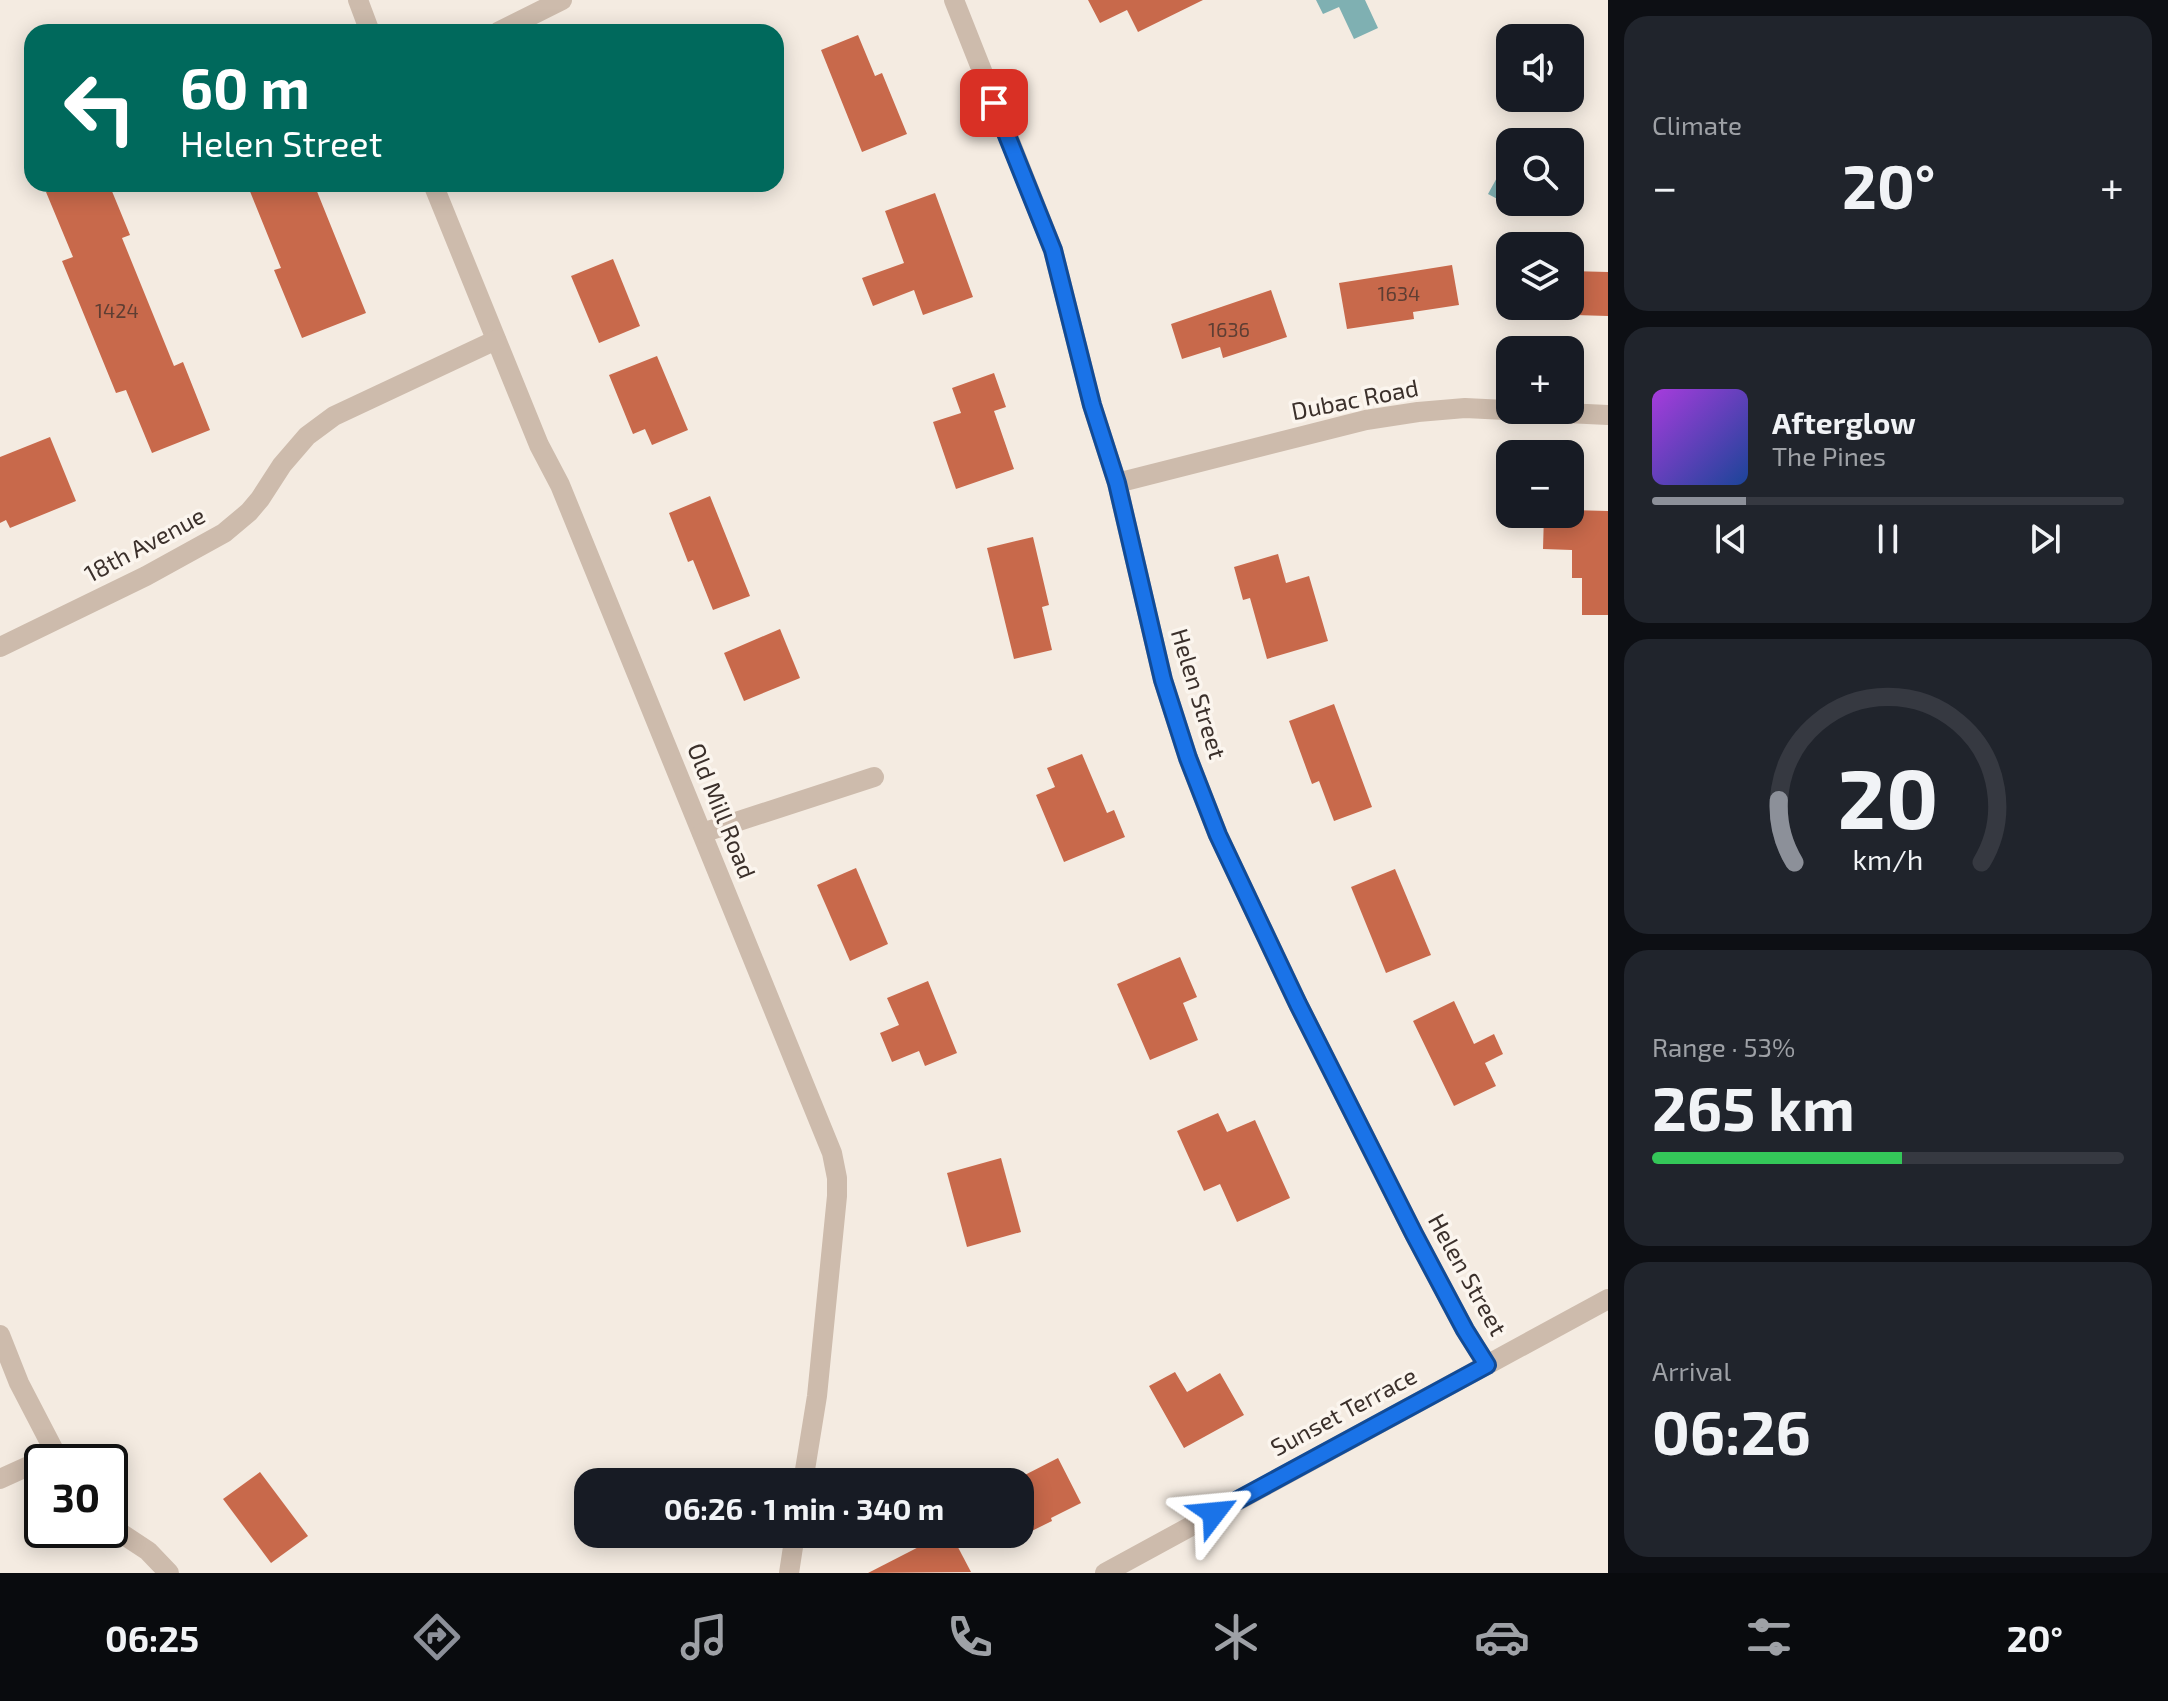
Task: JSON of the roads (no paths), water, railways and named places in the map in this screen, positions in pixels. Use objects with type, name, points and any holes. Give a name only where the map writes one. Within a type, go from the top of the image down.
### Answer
[{"type":"street","points":[[358,0],[367,24]]},
{"type":"street","points":[[514,24],[562,0]]},
{"type":"street","name":"Helen Street","points":[[954,0],[1053,250],[1092,405],[1117,483],[1163,680],[1188,758],[1218,835],[1298,1004],[1414,1234],[1487,1365]]},
{"type":"street","name":"Old Mill Road","points":[[436,192],[539,445],[560,485],[832,1153],[837,1196],[817,1396],[805,1468]]},
{"type":"street","name":"18th Avenue","points":[[0,647],[146,576],[224,533],[254,505],[307,436],[334,416],[496,340]]},
{"type":"street","name":"Dubac Road","points":[[1117,483],[1366,420],[1418,412],[1465,408],[1608,415]]},
{"type":"street","points":[[702,833],[874,777]]},
{"type":"street","name":"Sunset Terrace","points":[[1105,1573],[1608,1299]]},
{"type":"street","points":[[0,1335],[19,1383],[51,1444]]},
{"type":"street","points":[[0,1479],[24,1470]]},
{"type":"street","points":[[128,1538],[148,1551],[169,1573]]},
{"type":"street","points":[[789,1573],[793,1548]]},
{"type":"water","points":[[1316,0],[1365,0],[1378,28],[1354,39],[1339,7],[1323,14]]},
{"type":"water","points":[[1496,179],[1496,198],[1488,194]]}]
